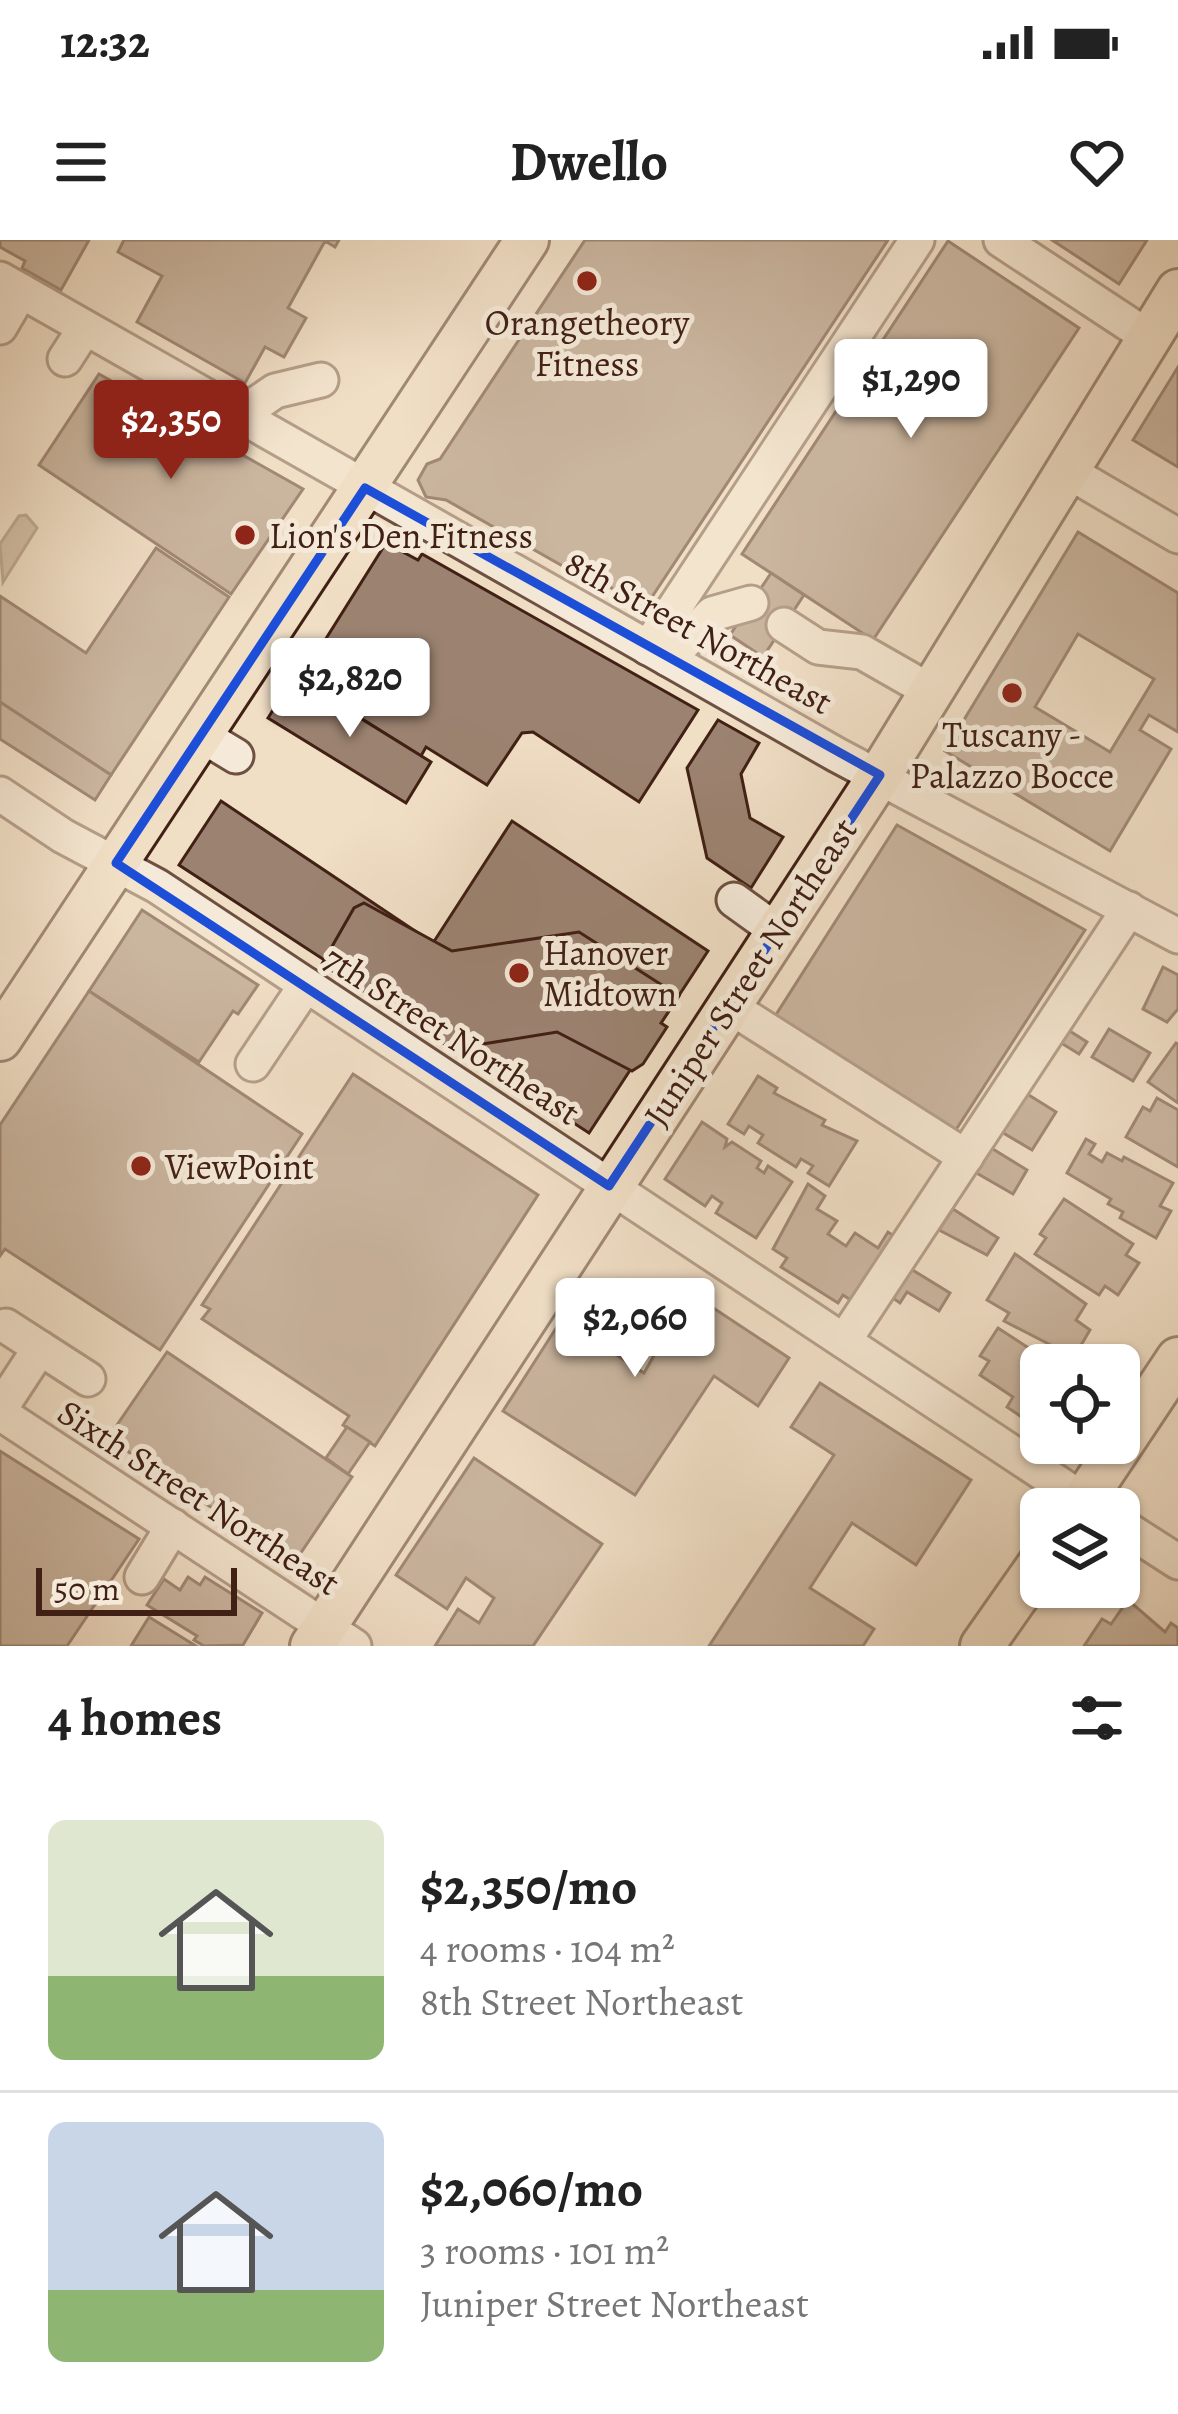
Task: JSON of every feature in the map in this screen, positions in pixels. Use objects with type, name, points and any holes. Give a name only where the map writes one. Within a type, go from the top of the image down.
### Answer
[{"type":"main road","points":[[0,1039],[116,863],[219,746],[365,488],[527,240]]},
{"type":"main road","name":"Juniper Street Northeast","points":[[331,1640],[609,1186],[880,775],[1178,292]]},
{"type":"main road","points":[[1106,1488],[1178,1359]]},
{"type":"main road","points":[[982,1646],[1020,1592]]},
{"type":"street","points":[[658,653],[917,240]]},
{"type":"street","points":[[1001,240],[1150,338]]},
{"type":"street","name":"8th Street Northeast","points":[[10,285],[658,653],[1178,936]]},
{"type":"street","points":[[0,328],[10,285]]},
{"type":"street","points":[[65,358],[85,328]]},
{"type":"street","points":[[239,416],[275,391],[320,380]]},
{"type":"street","points":[[1069,472],[1178,536]]},
{"type":"street","points":[[658,653],[712,614],[751,603]]},
{"type":"street","points":[[784,625],[818,647],[862,652],[932,692]]},
{"type":"street","name":"7th Street Northeast","points":[[0,794],[306,986],[1061,1488]]},
{"type":"street","points":[[734,899],[777,931]]},
{"type":"street","points":[[844,1341],[1129,909]]},
{"type":"street","points":[[253,1064],[306,986]]},
{"type":"street","points":[[730,1006],[966,1157]]},
{"type":"street","points":[[6,1325],[88,1379]]},
{"type":"street","points":[[0,1411],[40,1348]]},
{"type":"street","name":"Sixth Street Northeast","points":[[0,1411],[173,1526],[331,1640]]},
{"type":"street","points":[[142,1577],[173,1526]]},
{"type":"street","name":"7th Street Northeast","points":[[1140,1538],[1178,1562]]},
{"type":"highlighted area","points":[[365,488],[880,775],[609,1186],[116,863]]},
{"type":"shaded area","points":[[26,515],[37,528],[3,582],[0,544],[19,516]]},
{"type":"building","points":[[0,240],[89,240],[61,290],[22,268],[25,261],[0,247]]},
{"type":"building","points":[[124,240],[339,240],[335,247],[325,241],[288,308],[306,318],[284,357],[265,347],[245,383],[137,322],[162,276],[118,252]]},
{"type":"building","points":[[585,240],[888,240],[644,609],[579,567],[575,573],[446,500],[426,497],[418,480],[427,464],[440,459]]},
{"type":"building","points":[[1052,240],[1147,240],[1119,284]]},
{"type":"building","points":[[948,241],[1079,328],[873,640],[742,554]]},
{"type":"building","points":[[1178,367],[1178,467],[1133,440]]},
{"type":"building","points":[[99,374],[303,489],[231,594],[39,465]]},
{"type":"building","name":"Tuscany - Palazzo Bocce","points":[[1078,532],[1178,593],[1178,732],[1149,715],[1140,730],[1171,749],[1110,851],[945,751]],"holes":[[[1078,634],[1154,679],[1110,752],[1035,707]]]},
{"type":"building","points":[[386,543],[418,560],[422,554],[698,710],[639,802],[533,732],[522,733],[487,785],[426,747],[421,756],[300,680]]},
{"type":"building","points":[[156,548],[229,597],[111,775],[0,702],[0,596],[86,653]]},
{"type":"building","points":[[771,573],[804,595],[763,657],[730,635]]},
{"type":"building","points":[[294,677],[431,762],[406,803],[268,718]]},
{"type":"building","points":[[0,702],[111,775],[95,800],[0,739]]},
{"type":"building","points":[[718,720],[759,743],[741,774],[750,818],[783,837],[751,888],[707,858],[687,768]]},
{"type":"building","name":"Hanover Midtown","points":[[221,801],[433,943],[512,821],[708,951],[589,1133],[179,865]]},
{"type":"building","points":[[897,825],[1085,930],[950,1139],[770,1024]]},
{"type":"building","points":[[364,903],[452,951],[579,932],[679,996],[661,1023],[667,1027],[643,1064],[632,1071],[557,1032],[452,1049],[322,964],[354,908]]},
{"type":"building","points":[[142,910],[258,985],[238,1014],[233,1011],[199,1062],[89,991]]},
{"type":"building","points":[[1163,967],[1178,975],[1178,1009],[1167,1022],[1143,1009]]},
{"type":"building","name":"ViewPoint","points":[[89,991],[302,1134],[160,1350],[5,1249],[0,1256],[0,1125]]},
{"type":"building","points":[[1065,1028],[1087,1042],[1079,1054],[1058,1041]]},
{"type":"building","points":[[1109,1029],[1150,1053],[1133,1081],[1092,1057]]},
{"type":"building","points":[[1178,1044],[1178,1103],[1148,1082]]},
{"type":"building","points":[[353,1074],[538,1195],[375,1446],[343,1425],[349,1416],[202,1319],[210,1309],[202,1305]]},
{"type":"building","points":[[758,1076],[777,1088],[774,1093],[825,1120],[822,1125],[857,1141],[829,1186],[808,1173],[813,1166],[801,1159],[796,1167],[758,1143],[763,1135],[749,1126],[744,1134],[728,1124]]},
{"type":"building","points":[[1024,1092],[1056,1112],[1032,1150],[1000,1131]]},
{"type":"building","points":[[1157,1098],[1178,1110],[1178,1167],[1126,1137],[1143,1107],[1150,1111]]},
{"type":"building","points":[[702,1122],[727,1139],[725,1147],[732,1142],[761,1161],[757,1168],[764,1173],[768,1166],[792,1182],[756,1238],[716,1213],[722,1203],[712,1196],[705,1206],[665,1179]]},
{"type":"building","points":[[1086,1139],[1095,1144],[1089,1154],[1102,1162],[1107,1153],[1122,1161],[1124,1157],[1173,1183],[1160,1206],[1171,1211],[1156,1238],[1120,1218],[1123,1212],[1108,1204],[1111,1199],[1067,1173]]},
{"type":"building","points":[[988,1146],[1027,1170],[1013,1194],[973,1171]]},
{"type":"building","points":[[808,1184],[825,1196],[817,1209],[837,1221],[828,1234],[846,1246],[855,1233],[878,1248],[888,1232],[904,1243],[857,1304],[843,1295],[838,1303],[781,1267],[787,1258],[773,1249]]},
{"type":"building","points":[[1064,1199],[1133,1244],[1126,1255],[1139,1263],[1118,1295],[1105,1286],[1099,1295],[1035,1254],[1046,1238],[1040,1234]]},
{"type":"building","points":[[953,1209],[998,1238],[987,1255],[939,1230]]},
{"type":"building","points":[[1015,1254],[1086,1304],[1076,1320],[1090,1330],[1082,1344],[1049,1344],[1004,1321],[1009,1313],[987,1300]]},
{"type":"building","points":[[906,1266],[950,1293],[939,1311],[907,1292],[900,1303],[887,1294]]},
{"type":"building","points":[[674,1282],[789,1358],[758,1406],[714,1376],[635,1495],[503,1411],[585,1283],[638,1318],[615,1354],[644,1373],[660,1345],[642,1334]]},
{"type":"building","points":[[998,1328],[1023,1344],[1020,1416],[1007,1407],[1013,1397],[980,1375],[989,1361],[980,1356]]},
{"type":"building","points":[[167,1352],[352,1477],[294,1563],[108,1438]]},
{"type":"building","points":[[820,1383],[971,1480],[916,1565],[852,1523],[810,1588],[874,1629],[863,1646],[709,1646],[834,1455],[791,1427]]},
{"type":"building","points":[[347,1427],[370,1442],[348,1474],[326,1458]]},
{"type":"building","points":[[0,1451],[139,1539],[67,1646],[0,1646]]},
{"type":"building","points":[[474,1458],[602,1544],[533,1646],[435,1646],[458,1609],[479,1623],[494,1598],[466,1578],[447,1609],[396,1575]]},
{"type":"building","points":[[188,1577],[200,1585],[205,1577],[262,1613],[243,1645],[204,1646],[194,1640],[197,1636],[147,1605],[164,1579],[180,1590]]},
{"type":"building","points":[[1122,1608],[1137,1608],[1165,1632],[1171,1623],[1178,1628],[1178,1646],[1084,1646],[1102,1619],[1111,1624]]},
{"type":"building","points":[[149,1617],[196,1646],[131,1646]]},
{"type":"place","name":"Orangetheory Fitness","points":[[587,281]]},
{"type":"place","name":"Lion's Den Fitness","points":[[245,535]]},
{"type":"place","name":"Tuscany - Palazzo Bocce","points":[[1012,693]]},
{"type":"place","name":"Hanover Midtown","points":[[519,973]]},
{"type":"place","name":"ViewPoint","points":[[141,1166]]}]
